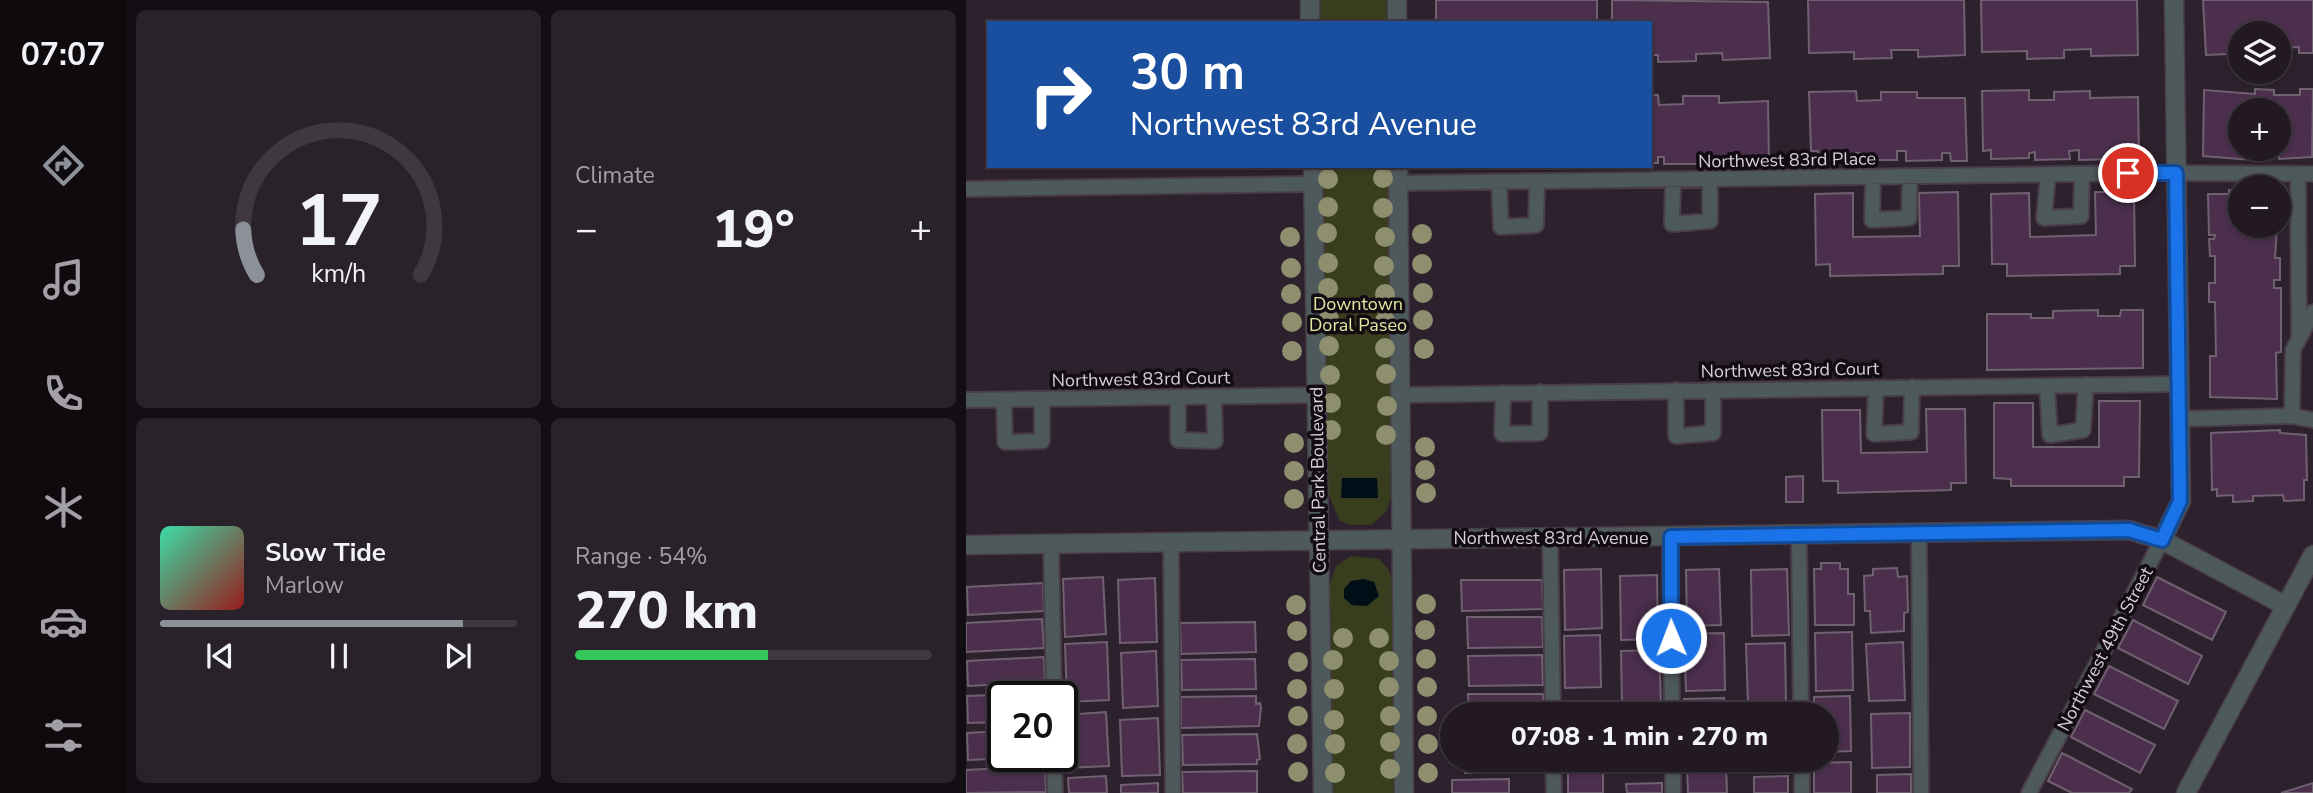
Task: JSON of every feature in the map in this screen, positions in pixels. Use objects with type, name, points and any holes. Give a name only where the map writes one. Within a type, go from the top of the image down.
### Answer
[{"type":"street","points":[[1310,0],[1310,21]]},
{"type":"street","points":[[1397,0],[1397,21]]},
{"type":"street","name":"Northwest 49th Street","points":[[2162,540],[2180,501],[2174,0]]},
{"type":"street","points":[[1398,174],[1404,793]]},
{"type":"street","name":"Central Park Boulevard","points":[[1313,175],[1322,793]]},
{"type":"street","name":"Northwest 83rd Avenue","points":[[966,545],[2129,530],[2162,540],[2286,606]]},
{"type":"street","points":[[2186,793],[2313,555]]},
{"type":"lane","name":"Northwest 83rd Place","points":[[1398,174],[1499,182],[1536,182],[2176,173],[2313,174]]},
{"type":"lane","points":[[2048,175],[2044,218],[2081,216],[2082,174]]},
{"type":"lane","points":[[2298,174],[2299,338]]},
{"type":"lane","points":[[966,189],[1313,175]]},
{"type":"lane","points":[[1873,178],[1872,220],[1909,218],[1910,178]]},
{"type":"lane","points":[[1673,181],[1672,224],[1710,220],[1710,181]]},
{"type":"lane","points":[[1499,182],[1501,228],[1536,225],[1536,182]]},
{"type":"lane","points":[[2292,416],[2292,364],[2299,338],[2313,312]]},
{"type":"lane","name":"Northwest 83rd Court","points":[[1400,395],[2180,384]]},
{"type":"lane","points":[[2048,386],[2050,435],[2083,430],[2086,385]]},
{"type":"lane","points":[[1876,388],[1874,434],[1911,432],[1912,387]]},
{"type":"lane","points":[[1676,390],[1676,436],[1713,433],[1713,390]]},
{"type":"lane","points":[[1503,393],[1502,433],[1539,433],[1541,392]]},
{"type":"lane","name":"Northwest 83rd Court","points":[[966,400],[1316,395]]},
{"type":"lane","points":[[1178,397],[1178,440],[1215,441],[1214,397]]},
{"type":"lane","points":[[1004,400],[1005,442],[1042,441],[1042,399]]},
{"type":"lane","points":[[2179,419],[2292,416],[2313,420]]},
{"type":"lane","points":[[1919,532],[1921,793]]},
{"type":"lane","points":[[1799,535],[1801,702]]},
{"type":"lane","points":[[1671,537],[1672,702]]},
{"type":"lane","points":[[1550,538],[1553,702]]},
{"type":"lane","name":"Northwest 49th Street","points":[[2029,793],[2162,540]]},
{"type":"lane","points":[[1171,542],[1173,793]]},
{"type":"lane","points":[[1051,544],[1054,681]]},
{"type":"lane","points":[[1054,772],[1055,793]]},
{"type":"lane","points":[[1553,772],[1554,793]]},
{"type":"lane","points":[[1672,772],[1673,793]]},
{"type":"lane","points":[[1802,772],[1802,793]]},
{"type":"green space","points":[[1320,0],[1386,0],[1387,21],[1321,21]]},
{"type":"green space","name":"Downtown Doral Paseo","points":[[1322,168],[1389,168],[1393,491],[1386,512],[1371,525],[1351,525],[1340,521],[1327,491]]},
{"type":"green space","points":[[1351,556],[1379,559],[1389,570],[1394,587],[1397,793],[1331,793],[1328,590],[1336,566]]},
{"type":"shaded area","points":[[1342,478],[1377,478],[1378,498],[1341,498]]},
{"type":"shaded area","points":[[1364,579],[1374,582],[1379,596],[1367,606],[1352,605],[1344,598],[1344,589],[1351,581]]},
{"type":"building","points":[[1436,0],[1597,0],[1597,21],[1436,21]]},
{"type":"building","points":[[1612,0],[1768,2],[1770,58],[1723,60],[1722,53],[1696,54],[1696,61],[1658,62],[1658,55],[1652,55],[1652,21],[1612,21]]},
{"type":"building","points":[[1808,0],[1964,0],[1965,55],[1918,57],[1918,50],[1891,50],[1892,58],[1854,59],[1854,52],[1809,53]]},
{"type":"building","points":[[1981,0],[2137,0],[2138,55],[2091,56],[2091,49],[2064,50],[2064,58],[2027,59],[2027,51],[1982,52]]},
{"type":"building","points":[[2203,0],[2313,0],[2313,53],[2299,53],[2299,47],[2291,47],[2291,21],[2228,21],[2227,54],[2206,55]]},
{"type":"building","points":[[2255,89],[2274,90],[2274,95],[2300,95],[2300,89],[2313,89],[2312,157],[2291,158],[2291,98],[2228,98],[2228,158],[2203,156],[2204,90],[2255,94]]},
{"type":"building","points":[[2029,90],[2029,100],[2054,100],[2054,92],[2090,91],[2090,98],[2138,97],[2139,160],[2123,161],[2123,152],[2114,152],[2115,159],[2079,160],[2079,150],[2069,151],[2070,159],[2035,160],[2035,152],[2029,153],[2029,158],[1991,159],[1991,150],[1983,151],[1982,91]]},
{"type":"building","points":[[1856,91],[1857,101],[1881,100],[1881,92],[1917,92],[1917,98],[1965,98],[1967,161],[1951,161],[1950,153],[1942,153],[1942,160],[1906,161],[1906,151],[1897,151],[1897,160],[1862,160],[1862,153],[1856,153],[1856,159],[1819,160],[1818,151],[1811,151],[1809,92]]},
{"type":"building","points":[[1652,95],[1658,95],[1659,105],[1683,104],[1683,96],[1719,96],[1719,103],[1768,101],[1769,165],[1753,165],[1752,157],[1743,157],[1744,164],[1708,165],[1708,155],[1699,155],[1699,164],[1664,164],[1664,157],[1658,157],[1658,163],[1652,163]]},
{"type":"building","points":[[1958,192],[1959,266],[1943,266],[1943,274],[1830,276],[1830,264],[1816,265],[1815,194],[1853,193],[1853,237],[1920,236],[1919,193]]},
{"type":"building","points":[[2095,192],[2134,192],[2135,266],[2120,266],[2120,274],[2007,276],[2007,264],[1992,264],[1991,194],[2029,193],[2030,237],[2096,235]]},
{"type":"building","points":[[2208,194],[2228,194],[2228,238],[2276,238],[2275,258],[2280,258],[2280,280],[2274,280],[2274,288],[2281,288],[2281,352],[2276,353],[2277,399],[2210,397],[2210,356],[2216,356],[2215,302],[2209,302],[2209,283],[2215,283],[2215,256],[2210,256],[2209,239],[2214,239],[2215,235],[2209,235]]},
{"type":"building","points":[[2098,310],[2098,316],[2120,316],[2121,310],[2143,310],[2143,368],[1987,370],[1987,314],[2031,314],[2031,318],[2053,318],[2053,311]]},
{"type":"building","points":[[2099,401],[2140,401],[2139,477],[2124,477],[2124,486],[2011,486],[2011,479],[1994,478],[1994,403],[2033,403],[2033,447],[2099,447]]},
{"type":"building","points":[[1926,409],[1965,409],[1966,483],[1951,483],[1951,490],[1838,493],[1838,481],[1823,481],[1822,410],[1860,410],[1861,453],[1927,452]]},
{"type":"building","points":[[2280,430],[2280,433],[2306,435],[2307,480],[2304,480],[2304,500],[2284,501],[2283,495],[2253,496],[2253,501],[2233,502],[2233,495],[2217,496],[2217,489],[2212,490],[2211,433]]},
{"type":"building","points":[[1803,476],[1803,502],[1786,502],[1786,477]]},
{"type":"building","points":[[1821,563],[1840,563],[1840,569],[1848,569],[1848,594],[1854,594],[1854,625],[1815,625],[1814,569],[1821,569]]},
{"type":"building","points":[[1897,568],[1898,577],[1907,576],[1908,612],[1904,613],[1904,631],[1871,633],[1870,611],[1865,611],[1864,576],[1873,575],[1873,569]]},
{"type":"building","points":[[1601,569],[1602,628],[1565,630],[1564,570]]},
{"type":"building","points":[[1719,569],[1721,625],[1687,626],[1686,570]]},
{"type":"building","points":[[1787,569],[1789,635],[1752,636],[1751,570]]},
{"type":"building","points":[[1657,575],[1658,639],[1621,640],[1620,576]]},
{"type":"building","points":[[1103,577],[1106,634],[1065,637],[1063,579]]},
{"type":"building","points":[[2157,577],[2226,612],[2212,640],[2143,605]]},
{"type":"building","points":[[1155,578],[1157,642],[1120,643],[1118,580]]},
{"type":"building","points":[[1461,580],[1542,580],[1543,609],[1462,611]]},
{"type":"building","points":[[1043,583],[1044,611],[968,615],[967,587]]},
{"type":"building","points":[[1467,617],[1542,617],[1543,647],[1468,648]]},
{"type":"building","points":[[1042,619],[1044,648],[966,652],[966,623]]},
{"type":"building","points":[[2133,620],[2202,656],[2188,684],[2118,648]]},
{"type":"building","points":[[1255,622],[1256,652],[1181,654],[1180,623]]},
{"type":"building","points":[[1852,632],[1853,690],[1816,691],[1815,633]]},
{"type":"building","points":[[1724,633],[1725,690],[1686,691],[1684,634]]},
{"type":"building","points":[[1600,635],[1601,687],[1565,688],[1564,636]]},
{"type":"building","points":[[1107,642],[1109,700],[1078,701],[1078,681],[1066,681],[1065,644]]},
{"type":"building","points":[[1903,642],[1905,700],[1869,701],[1866,644]]},
{"type":"building","points":[[1785,643],[1786,702],[1748,702],[1746,644]]},
{"type":"building","points":[[1659,650],[1661,702],[1622,702],[1621,651]]},
{"type":"building","points":[[1156,651],[1158,706],[1123,708],[1121,653]]},
{"type":"building","points":[[1542,655],[1543,685],[1469,686],[1468,656]]},
{"type":"building","points":[[1044,657],[1045,681],[987,681],[987,685],[968,686],[967,661]]},
{"type":"building","points":[[1255,659],[1256,689],[1182,690],[1181,660]]},
{"type":"building","points":[[2109,666],[2178,701],[2164,729],[2094,694]]},
{"type":"building","points":[[1468,694],[1543,694],[1543,702],[1468,702]]},
{"type":"building","points":[[987,695],[987,722],[968,723],[967,696]]},
{"type":"building","points":[[1256,696],[1256,704],[1260,703],[1261,708],[1259,726],[1181,728],[1181,697]]},
{"type":"building","points":[[1850,696],[1851,751],[1839,752],[1839,702],[1814,702],[1814,697]]},
{"type":"building","points":[[1724,698],[1724,702],[1684,702],[1684,699]]},
{"type":"building","points":[[1567,701],[1601,701],[1601,702]]},
{"type":"building","points":[[2085,710],[2155,745],[2140,773],[2071,737]]},
{"type":"building","points":[[1106,712],[1109,766],[1078,767],[1078,714]]},
{"type":"building","points":[[1910,713],[1910,767],[1872,768],[1871,714]]},
{"type":"building","points":[[1158,718],[1160,775],[1122,776],[1120,720]]},
{"type":"building","points":[[987,732],[987,759],[968,760],[967,733]]},
{"type":"building","points":[[1257,734],[1260,759],[1257,764],[1183,765],[1182,735]]},
{"type":"building","points":[[2062,753],[2132,789],[2129,793],[2072,793],[2048,781]]},
{"type":"building","points":[[1839,762],[1851,762],[1851,793],[1814,793],[1814,772],[1839,772]]},
{"type":"building","points":[[966,770],[1045,772],[1046,792],[966,793]]},
{"type":"building","points":[[1257,771],[1257,793],[1183,793],[1182,772]]},
{"type":"building","points":[[1465,772],[1537,772],[1465,773]]},
{"type":"building","points":[[1568,772],[1603,772],[1603,793],[1568,793]]},
{"type":"building","points":[[1687,772],[1726,772],[1727,793],[1688,793]]},
{"type":"building","points":[[1911,774],[1911,793],[1877,793],[1877,775]]},
{"type":"building","points":[[1106,776],[1107,793],[1069,793],[1068,778]]},
{"type":"building","points":[[1788,776],[1788,793],[1754,793],[1754,777]]},
{"type":"building","points":[[1509,779],[1509,793],[1452,793],[1452,780]]},
{"type":"building","points":[[1158,783],[1158,793],[1121,793],[1121,785]]},
{"type":"building","points":[[1662,783],[1662,793],[1627,793],[1626,784]]},
{"type":"building","points":[[2313,783],[2313,793],[2281,793]]},
{"type":"route","points":[[1671,638],[1671,537],[2138,530],[2162,540],[2178,509],[2181,476],[2176,173],[2128,173]]}]
